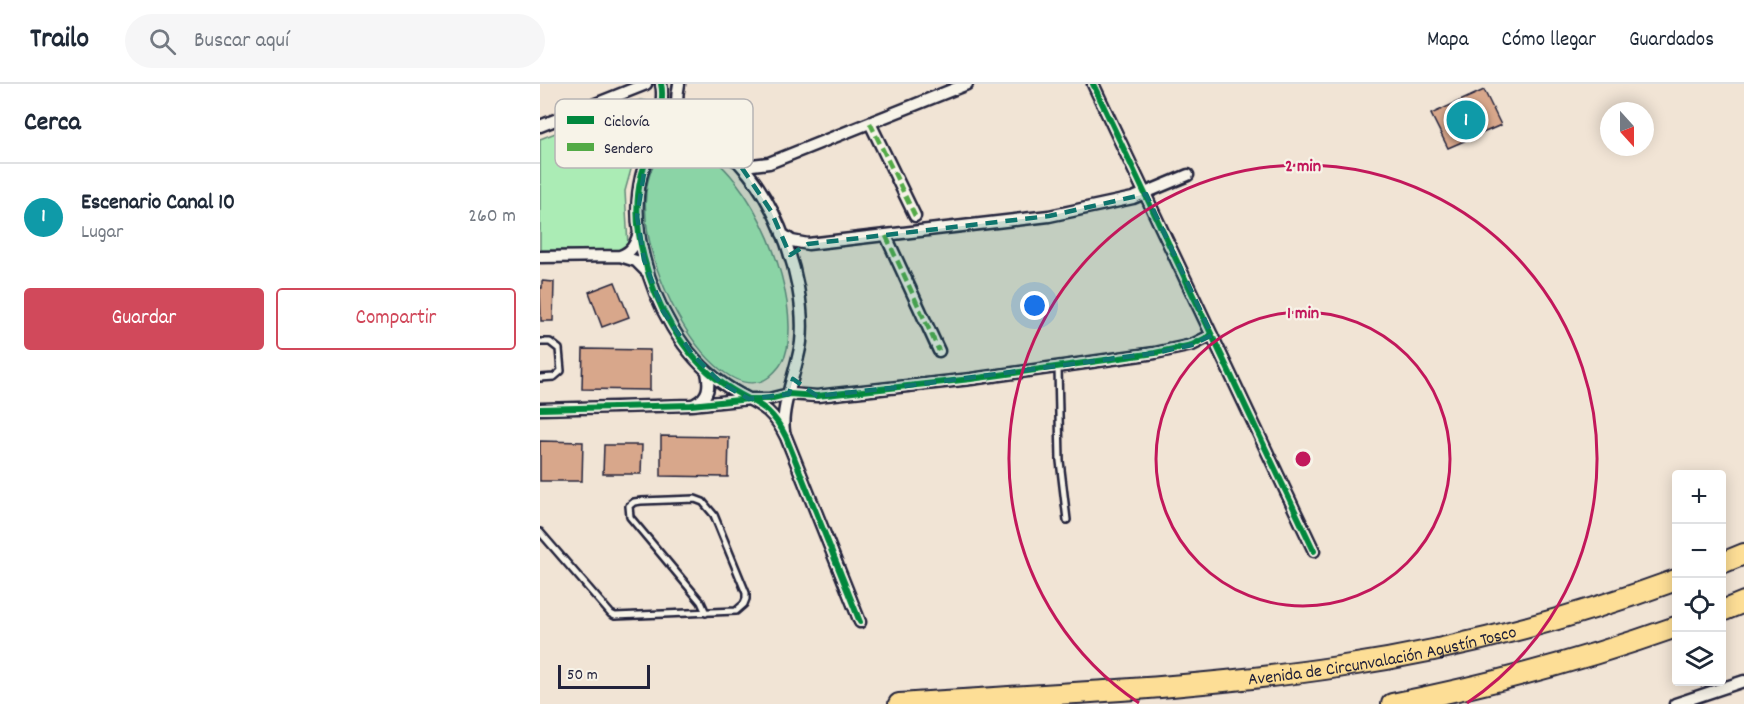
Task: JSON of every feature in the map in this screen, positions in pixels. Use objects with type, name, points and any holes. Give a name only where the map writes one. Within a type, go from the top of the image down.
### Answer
[{"type":"highway","points":[[1726,561],[1744,554]]},
{"type":"highway","name":"Avenida de Circunvalación Agustín Tosco","points":[[899,704],[1186,685],[1340,667],[1427,651],[1512,631],[1617,601],[1672,582]]},
{"type":"highway","points":[[1726,609],[1744,602]]},
{"type":"highway","points":[[1392,704],[1519,676],[1623,646],[1672,629]]},
{"type":"street","points":[[608,99],[646,84]]},
{"type":"street","points":[[660,99],[661,84]]},
{"type":"street","points":[[678,99],[679,84]]},
{"type":"street","points":[[762,195],[759,174],[762,168],[769,163],[967,84]]},
{"type":"street","points":[[1093,84],[1314,551]]},
{"type":"street","points":[[540,126],[555,120]]},
{"type":"street","points":[[870,123],[915,216]]},
{"type":"street","points":[[753,165],[769,163]]},
{"type":"street","points":[[644,168],[640,180],[637,216],[639,233],[649,275],[660,304],[673,328],[707,372],[734,392],[768,410],[775,417],[786,437],[860,622]]},
{"type":"street","points":[[742,168],[762,195],[782,234],[793,269],[801,310],[802,326],[796,370],[783,422],[786,437]]},
{"type":"street","points":[[782,234],[792,241],[808,244],[1049,216],[1146,194],[1188,175]]},
{"type":"street","points":[[620,256],[631,251],[639,233]]},
{"type":"street","points":[[885,236],[939,351]]},
{"type":"street","points":[[793,269],[794,257],[808,244]]},
{"type":"street","points":[[540,257],[620,256],[636,261],[649,275]]},
{"type":"street","points":[[540,409],[691,405],[769,399],[789,394],[817,396],[1058,367],[1182,348],[1201,342],[1212,335]]},
{"type":"street","points":[[796,370],[802,387],[817,396]]},
{"type":"street","points":[[691,405],[697,404],[705,397],[708,390],[707,372]]},
{"type":"street","points":[[1675,704],[1744,681]]},
{"type":"lane","points":[[540,342],[550,342],[560,349],[561,371],[554,378],[540,378]]},
{"type":"lane","points":[[1058,367],[1060,461],[1067,520]]},
{"type":"lane","points":[[540,532],[615,616],[705,613],[736,610],[746,600],[714,515],[703,502],[695,499],[634,502],[629,506],[630,517],[701,602],[705,613]]},
{"type":"highlighted area","points":[[693,134],[724,150],[740,165],[771,211],[790,255],[808,244],[1049,216],[1146,194],[1212,335],[1192,345],[1155,353],[817,396],[793,379],[789,394],[749,399],[721,383],[692,354],[663,311],[644,260],[637,216],[647,155],[669,137]]},
{"type":"green space","points":[[555,133],[555,168],[631,168],[625,191],[628,246],[622,251],[540,250],[540,139]]},
{"type":"green space","points":[[653,168],[723,168],[735,181],[753,208],[768,238],[780,270],[787,302],[789,331],[785,356],[779,368],[769,377],[743,382],[716,365],[689,334],[666,292],[651,247],[645,203]]},
{"type":"building","points":[[1484,90],[1501,125],[1448,148],[1431,114]]},
{"type":"building","points":[[542,281],[554,282],[553,321],[541,321],[540,288],[542,288]]},
{"type":"building","points":[[615,282],[629,317],[602,327],[589,292]]},
{"type":"building","points":[[583,349],[650,350],[650,390],[582,389]]},
{"type":"building","points":[[661,436],[729,437],[728,477],[661,476]]},
{"type":"building","points":[[540,441],[583,442],[582,481],[540,481]]},
{"type":"building","points":[[604,445],[642,445],[641,474],[603,474]]},
{"type":"marked path","points":[[870,123],[915,216]]},
{"type":"marked path","points":[[886,236],[939,351]]},
{"type":"cycle path","points":[[661,84],[662,99]]},
{"type":"cycle path","points":[[1093,84],[1314,551]]},
{"type":"cycle path","points":[[644,168],[637,207],[638,228],[649,275],[663,310],[694,358],[722,383],[766,409],[779,425],[786,437],[860,622]]},
{"type":"cycle path","points":[[540,409],[691,405],[769,399],[789,394],[817,396],[971,379],[1155,353],[1192,345],[1212,335]]},
{"type":"place","name":"Escenario Canal 10","points":[[1466,120]]}]
